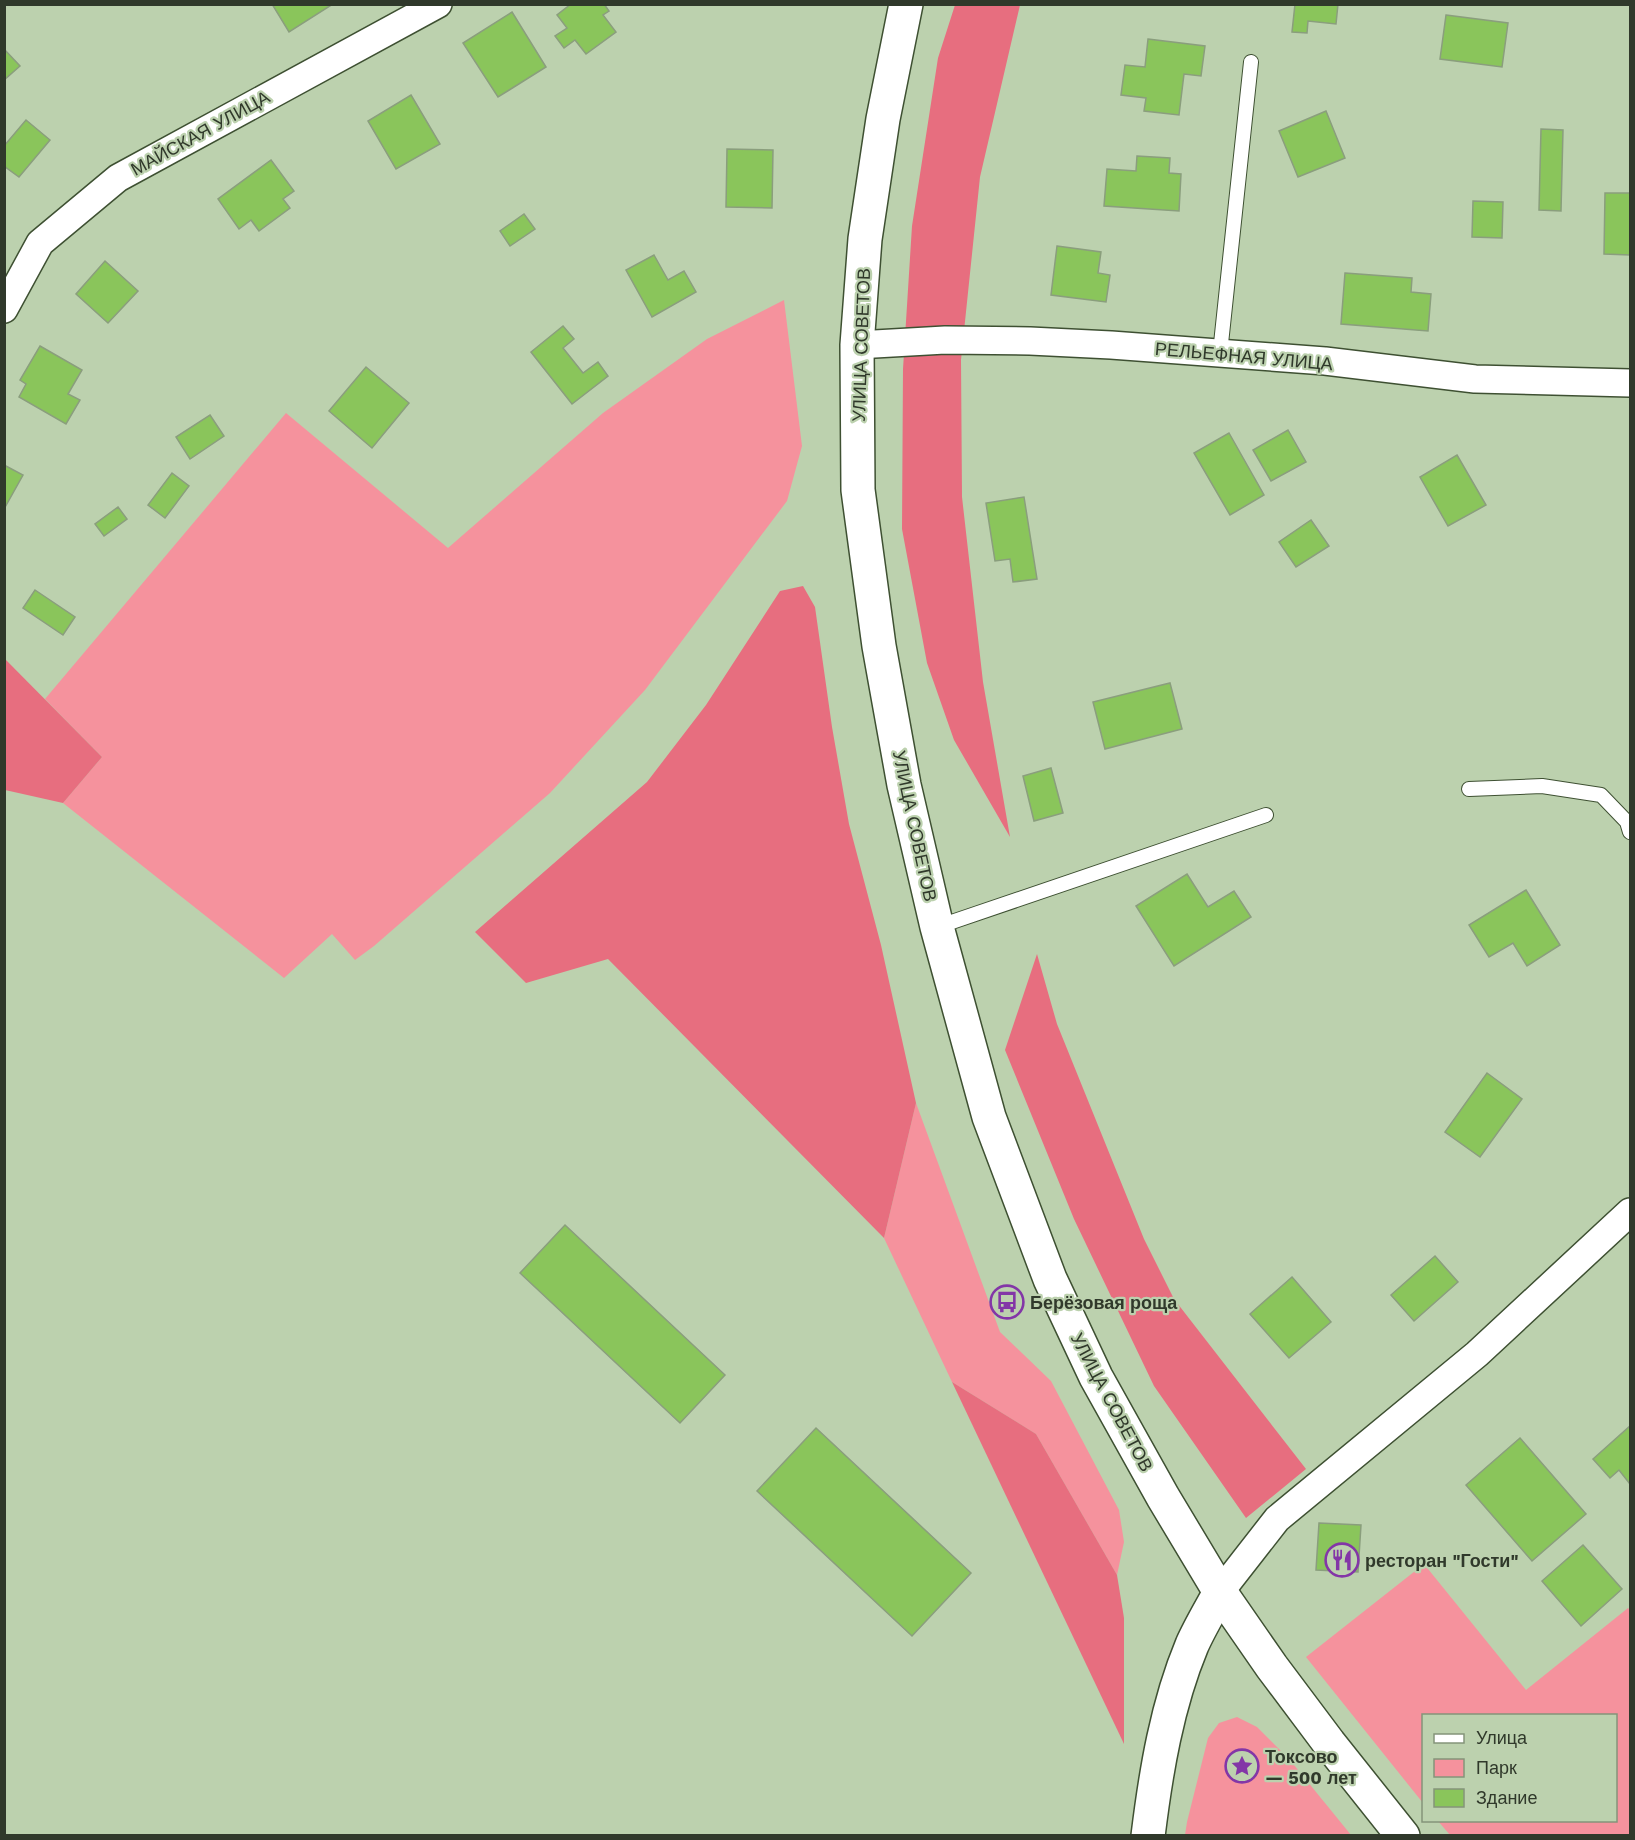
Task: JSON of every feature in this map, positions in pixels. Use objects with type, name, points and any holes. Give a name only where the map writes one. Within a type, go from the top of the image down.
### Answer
[{"type":"main road","name":"УЛИЦА СОВЕТОВ","points":[[906,4],[883,119],[865,239],[857,345],[858,490],[879,646],[904,785],[937,927],[989,1117],[1050,1279],[1096,1377],[1163,1497],[1220,1592],[1279,1677],[1403,1836]]},
{"type":"main road","points":[[1148,1836],[1170,1707],[1193,1645],[1220,1592]]},
{"type":"street","name":"МАЙСКАЯ УЛИЦА","points":[[4,309],[40,243],[118,178],[438,4]]},
{"type":"street","name":"РЕЛЬЕФНАЯ УЛИЦА","points":[[857,345],[945,340],[1030,341],[1325,361],[1475,379],[1630,383]]},
{"type":"street","points":[[1220,1592],[1277,1519],[1477,1354],[1630,1212]]},
{"type":"lane","points":[[1220,353],[1251,62]]},
{"type":"lane","points":[[1469,789],[1542,786],[1600,795],[1627,822],[1630,832]]},
{"type":"lane","points":[[937,927],[1266,815]]},
{"type":"green space","points":[[784,300],[802,446],[787,501],[645,690],[550,793],[355,960],[332,934],[284,978],[63,803],[102,757],[45,699],[286,413],[448,548],[603,413],[707,339]]},
{"type":"green space","points":[[916,1103],[1000,1332],[1051,1381],[1119,1510],[1124,1542],[1117,1575],[1036,1434],[952,1382],[884,1238]]},
{"type":"green space","points":[[1424,1564],[1526,1690],[1628,1608],[1630,1610],[1630,1835],[1450,1835],[1439,1822],[1617,1822],[1617,1714],[1422,1714],[1422,1802],[1306,1657]]},
{"type":"green space","points":[[1237,1717],[1257,1727],[1290,1760],[1351,1835],[1185,1835],[1208,1738],[1219,1723]]},
{"type":"shaded area","points":[[955,5],[1020,5],[980,177],[961,360],[962,497],[983,682],[1010,837],[954,740],[927,663],[902,529],[903,369],[912,226],[938,58]]},
{"type":"shaded area","points":[[803,586],[815,607],[849,824],[881,945],[916,1103],[884,1238],[608,959],[526,983],[475,932],[647,782],[706,705],[780,591]]},
{"type":"shaded area","points":[[5,659],[102,757],[63,803],[5,790]]},
{"type":"shaded area","points":[[1037,954],[1057,1024],[1144,1239],[1174,1299],[1306,1469],[1246,1518],[1154,1386],[1074,1219],[1005,1050]]},
{"type":"shaded area","points":[[952,1382],[1036,1434],[1117,1575],[1124,1618],[1124,1744]]},
{"type":"building","points":[[272,4],[333,4],[289,32]]},
{"type":"building","points":[[571,4],[604,4],[609,11],[603,15],[616,32],[586,54],[575,40],[564,48],[555,36],[567,28],[557,15]]},
{"type":"building","points":[[1295,4],[1338,4],[1336,24],[1308,21],[1307,33],[1292,32]]},
{"type":"building","points":[[512,12],[546,67],[498,97],[463,43]]},
{"type":"building","points":[[1446,15],[1508,23],[1502,67],[1440,59]]},
{"type":"building","points":[[1148,39],[1205,46],[1201,76],[1184,74],[1179,115],[1144,111],[1146,98],[1121,95],[1125,65],[1145,67]]},
{"type":"building","points":[[4,49],[20,66],[4,80]]},
{"type":"building","points":[[411,95],[440,144],[396,169],[368,121]]},
{"type":"building","points":[[1326,111],[1345,158],[1298,177],[1279,131]]},
{"type":"building","points":[[26,120],[50,140],[19,177],[4,166],[4,146]]},
{"type":"building","points":[[1541,129],[1563,130],[1561,211],[1539,210]]},
{"type":"building","points":[[727,149],[773,150],[772,208],[726,207]]},
{"type":"building","points":[[1137,156],[1170,158],[1169,173],[1181,174],[1179,211],[1104,206],[1107,169],[1136,171]]},
{"type":"building","points":[[271,160],[294,191],[283,199],[290,208],[259,231],[251,220],[239,229],[218,199]]},
{"type":"building","points":[[1605,193],[1630,193],[1630,255],[1604,254]]},
{"type":"building","points":[[1473,201],[1503,202],[1502,238],[1472,237]]},
{"type":"building","points":[[524,214],[535,229],[510,246],[500,231]]},
{"type":"building","points":[[1057,246],[1101,252],[1098,273],[1110,275],[1106,302],[1051,295]]},
{"type":"building","points":[[654,255],[668,280],[684,271],[696,292],[652,317],[626,270]]},
{"type":"building","points":[[105,261],[138,291],[108,323],[76,294]]},
{"type":"building","points":[[1345,273],[1412,278],[1411,292],[1431,294],[1428,331],[1341,324]]},
{"type":"building","points":[[563,326],[574,339],[563,348],[583,373],[598,362],[608,376],[572,404],[531,352]]},
{"type":"building","points":[[40,346],[82,370],[68,394],[80,400],[66,424],[19,397],[26,384],[20,380]]},
{"type":"building","points":[[366,367],[409,403],[372,448],[329,411]]},
{"type":"building","points":[[210,415],[224,436],[190,459],[176,437]]},
{"type":"building","points":[[1288,430],[1306,462],[1271,481],[1253,450]]},
{"type":"building","points":[[1229,433],[1264,495],[1230,515],[1194,453]]},
{"type":"building","points":[[1457,455],[1486,505],[1448,526],[1420,477]]},
{"type":"building","points":[[4,465],[23,475],[4,509]]},
{"type":"building","points":[[172,473],[189,486],[165,518],[148,505]]},
{"type":"building","points":[[1024,497],[1037,579],[1013,582],[1010,559],[995,561],[986,503]]},
{"type":"building","points":[[118,507],[127,519],[104,536],[95,524]]},
{"type":"building","points":[[1311,520],[1329,546],[1296,567],[1279,542]]},
{"type":"building","points":[[35,590],[75,617],[63,635],[23,608]]},
{"type":"building","points":[[1170,683],[1182,729],[1105,749],[1093,702]]},
{"type":"building","points":[[1051,768],[1063,813],[1034,821],[1023,776]]},
{"type":"building","points":[[1187,874],[1208,907],[1234,891],[1251,917],[1174,966],[1136,906]]},
{"type":"building","points":[[1526,890],[1560,945],[1527,966],[1513,943],[1489,957],[1469,925]]},
{"type":"building","points":[[1487,1073],[1522,1099],[1480,1157],[1445,1132]]},
{"type":"building","points":[[565,1225],[725,1375],[680,1423],[520,1273]]},
{"type":"building","points":[[1435,1256],[1458,1282],[1414,1321],[1391,1295]]},
{"type":"building","points":[[1292,1277],[1331,1322],[1289,1358],[1250,1314]]},
{"type":"building","points":[[1630,1426],[1630,1484],[1619,1470],[1610,1478],[1593,1459]]},
{"type":"building","points":[[816,1428],[971,1573],[912,1636],[757,1491]]},
{"type":"building","points":[[1520,1438],[1586,1514],[1532,1561],[1466,1485]]},
{"type":"building","points":[[1319,1523],[1361,1525],[1358,1572],[1316,1570]]},
{"type":"building","points":[[1583,1545],[1622,1589],[1581,1626],[1542,1581]]},
{"type":"place","name":"Берёзовая роща","points":[[1007,1302]]},
{"type":"place","name":"ресторан \"Гости\"","points":[[1342,1560]]},
{"type":"place","name":"Токсово — 500 лет","points":[[1242,1766]]}]
